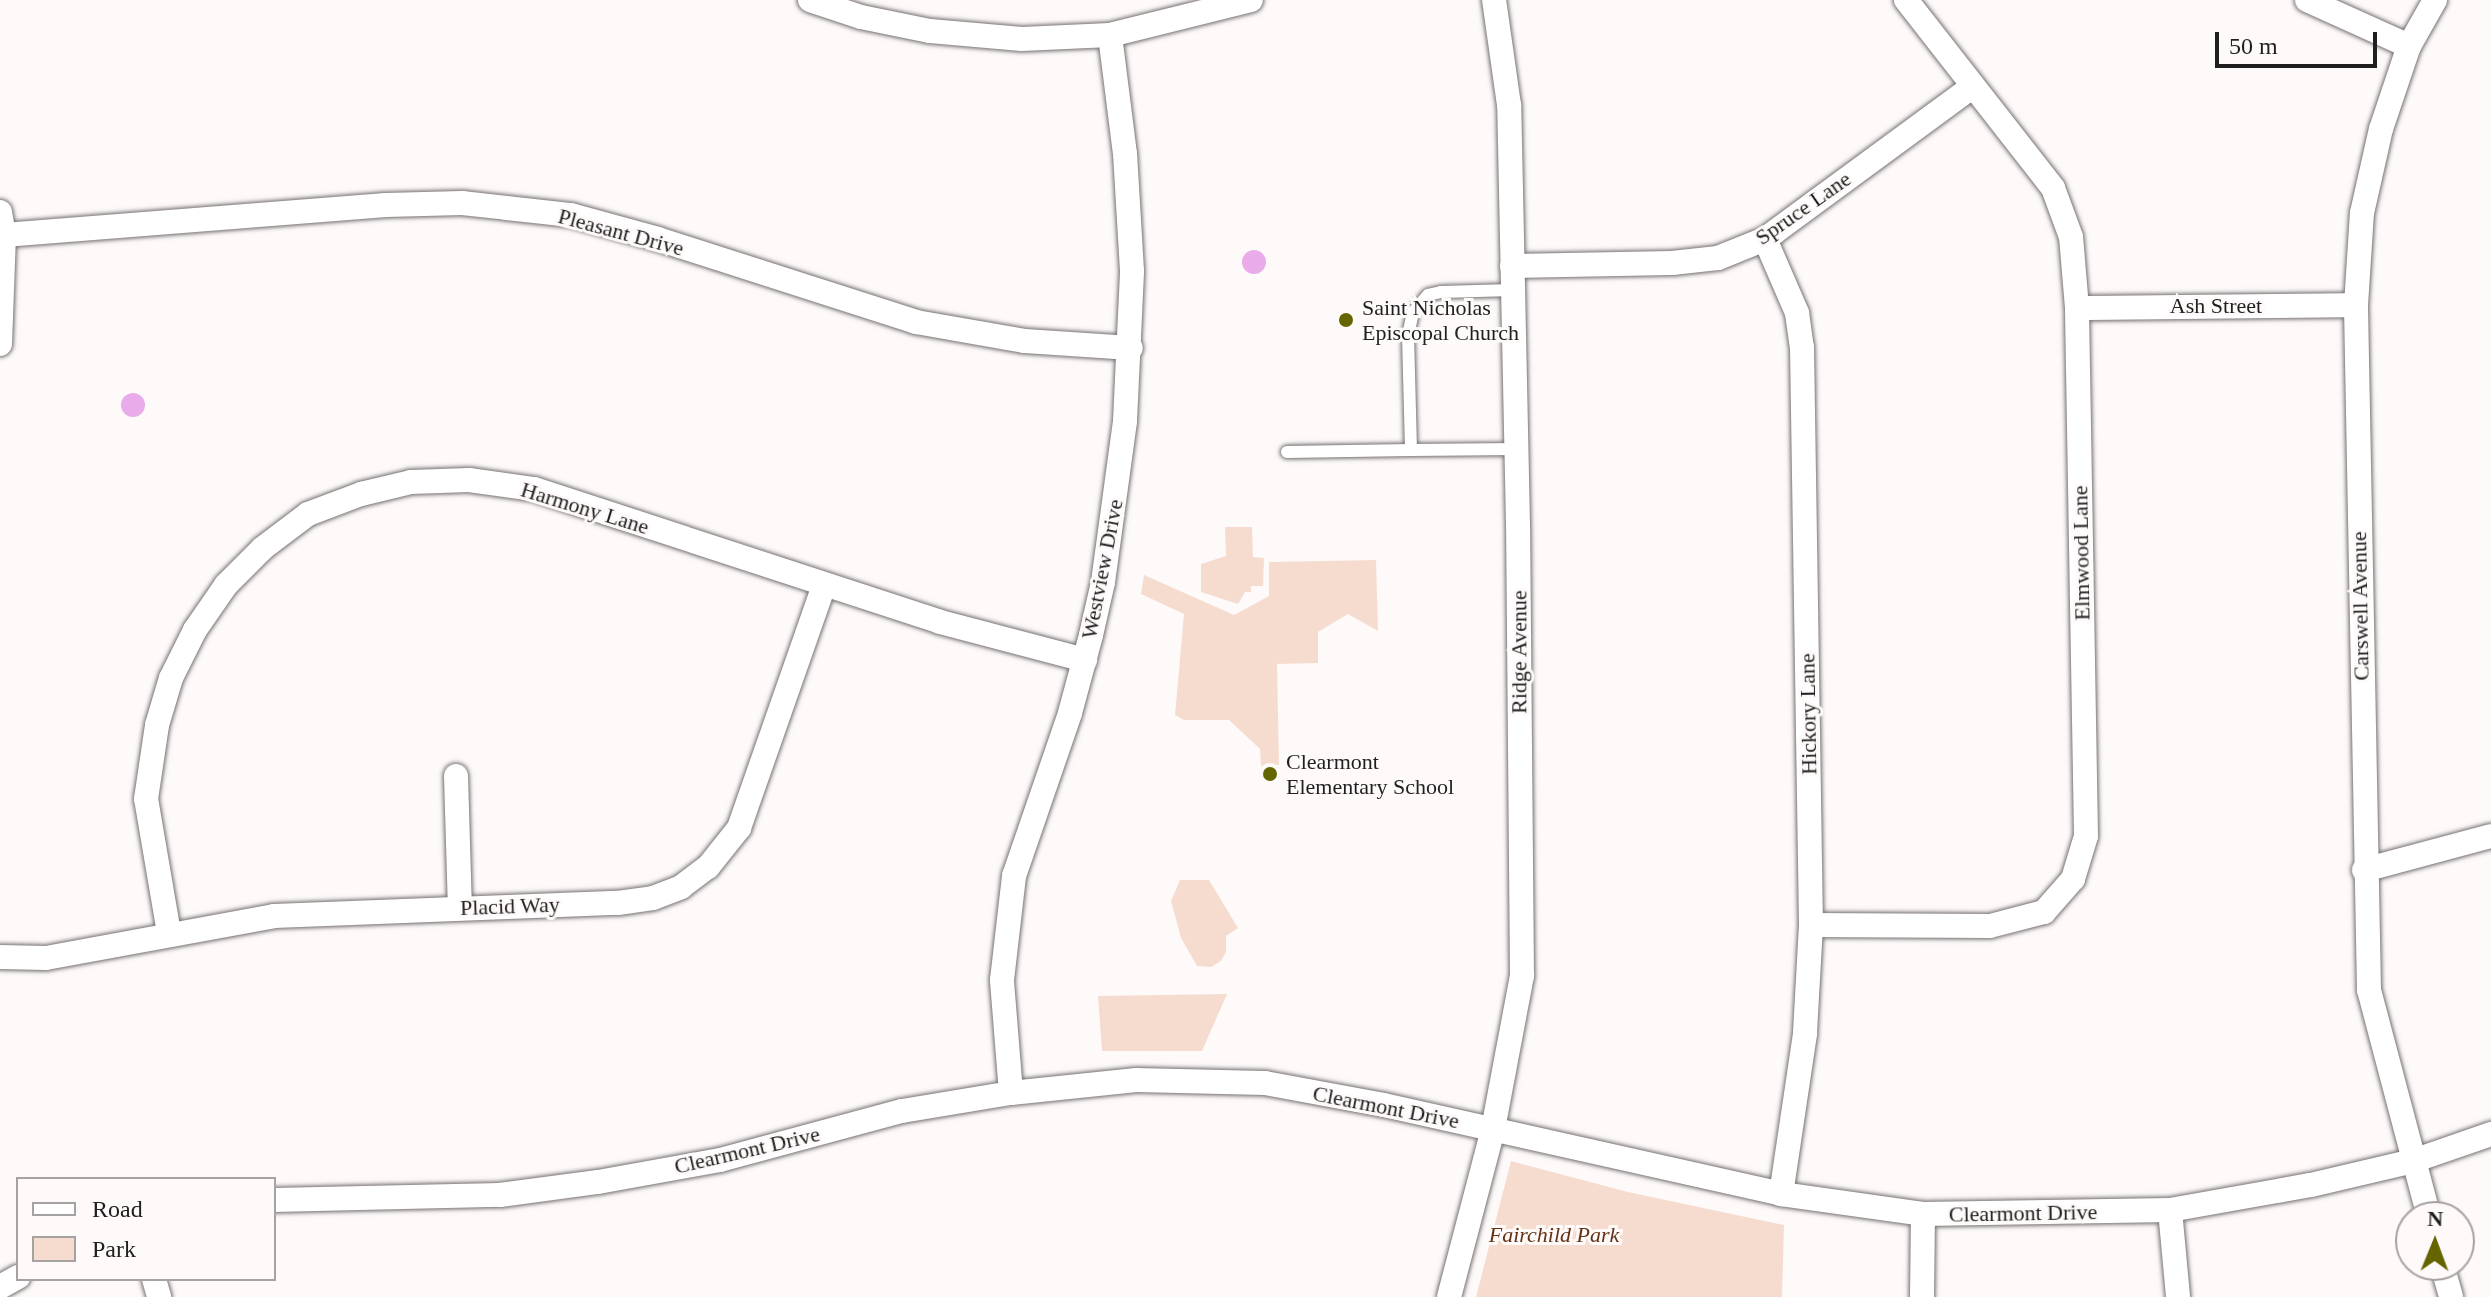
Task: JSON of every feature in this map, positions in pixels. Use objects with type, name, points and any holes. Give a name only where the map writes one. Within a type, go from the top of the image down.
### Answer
[{"type":"street","points":[[810,0],[861,17],[930,31],[989,38],[1110,35],[1251,0]]},
{"type":"street","name":"Ridge Avenue","points":[[1449,1297],[1493,1129],[1522,976],[1509,105],[1494,0]]},
{"type":"street","name":"Elmwood Lane","points":[[1811,925],[1990,926],[2044,912],[2073,879],[2086,836],[2077,308],[2071,237],[2053,188],[1906,0]]},
{"type":"street","points":[[2307,0],[2409,46]]},
{"type":"street","name":"Carswell Avenue","points":[[2424,1201],[2369,990],[2364,870],[2356,305],[2362,213],[2381,129],[2409,46],[2435,0]]},
{"type":"street","name":"Westview Drive","points":[[1011,1093],[1002,980],[1005,928],[1014,876],[1085,660],[1103,582],[1117,494],[1131,348],[1132,271],[1125,154],[1110,35]]},
{"type":"street","name":"Spruce Lane","points":[[1512,278],[1718,258],[1765,239],[1973,86]]},
{"type":"street","name":"Pleasant Drive","points":[[2,224],[462,203],[571,215],[658,239],[916,322],[1025,341],[1131,348]]},
{"type":"street","points":[[0,344],[2,224]]},
{"type":"street","name":"Hickory Lane","points":[[1765,239],[1797,313],[1802,347],[1811,925],[1805,1034],[1781,1194]]},
{"type":"street","name":"Ash Street","points":[[2077,308],[2356,305]]},
{"type":"street","name":"Harmony Lane","points":[[169,933],[146,799],[154,736],[171,678],[195,630],[226,585],[263,548],[308,514],[361,494],[411,482],[469,480],[534,489],[824,585],[1085,660]]},
{"type":"street","name":"Placid Way","points":[[0,957],[46,958],[274,916],[618,903],[653,898],[700,875],[728,846],[739,828],[824,585]]},
{"type":"street","points":[[456,776],[460,908]]},
{"type":"street","points":[[2364,870],[2491,836]]},
{"type":"street","name":"Clearmont Drive","points":[[276,1200],[500,1195],[598,1182],[720,1160],[902,1111],[1011,1093],[1136,1080],[1265,1083],[1493,1129],[1781,1194],[1923,1214],[2170,1210],[2311,1185],[2413,1161],[2491,1134]]},
{"type":"street","points":[[2170,1210],[2178,1297]]},
{"type":"street","points":[[1922,1297],[1923,1214]]},
{"type":"lane","points":[[1411,450],[1408,335],[1417,303],[1441,292],[1512,278]]},
{"type":"lane","points":[[1287,452],[1516,449]]},
{"type":"green space","points":[[1225,527],[1252,527],[1253,557],[1264,558],[1263,586],[1251,586],[1251,592],[1245,592],[1238,604],[1201,592],[1201,564],[1226,556]]},
{"type":"green space","points":[[1376,560],[1378,631],[1348,614],[1318,632],[1318,663],[1277,664],[1279,765],[1261,766],[1260,749],[1229,720],[1184,720],[1175,715],[1184,614],[1141,594],[1144,575],[1234,615],[1269,596],[1269,562]]},
{"type":"green space","points":[[1180,880],[1209,880],[1238,928],[1226,936],[1226,952],[1221,961],[1211,967],[1197,966],[1181,938],[1171,901]]},
{"type":"green space","points":[[1227,994],[1202,1051],[1102,1051],[1098,996]]},
{"type":"green space","name":"Fairchild Park","points":[[1511,1161],[1628,1192],[1784,1225],[1782,1297],[1476,1297]]},
{"type":"shaded area","points":[[1254,250],[1265,257],[1266,262],[1259,273],[1254,274],[1243,267],[1242,262],[1249,251]]},
{"type":"shaded area","points":[[133,393],[144,400],[145,405],[138,416],[133,417],[122,410],[121,405],[128,394]]},
{"type":"place","name":"Saint Nicholas Episcopal Church","points":[[1346,320]]},
{"type":"place","name":"Clearmont Elementary School","points":[[1270,774]]}]
